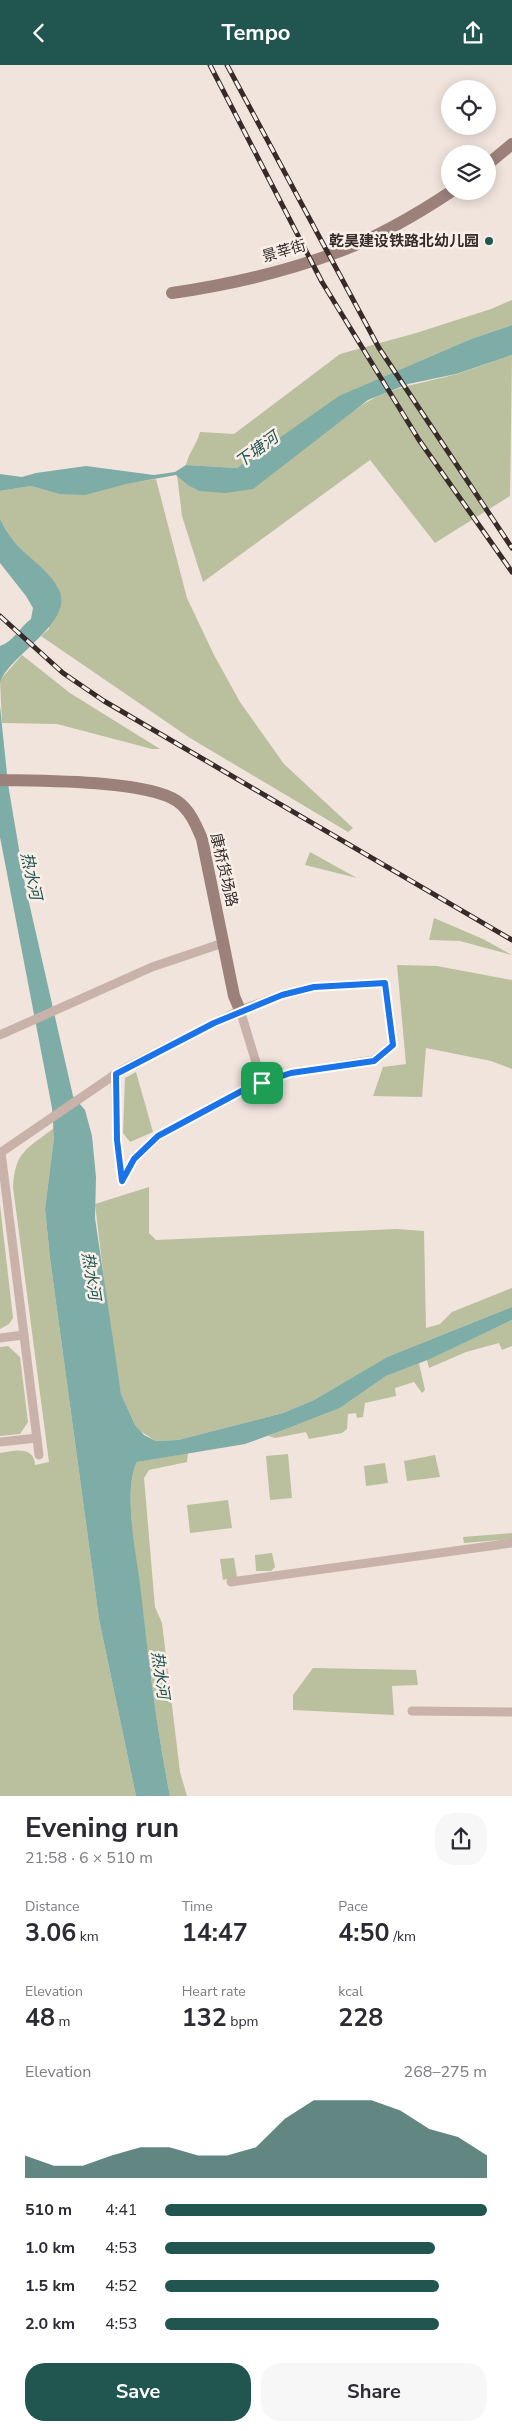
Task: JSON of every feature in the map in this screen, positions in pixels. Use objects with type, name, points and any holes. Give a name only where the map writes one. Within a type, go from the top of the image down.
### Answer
[{"type":"street","points":[[496,157],[512,144]]},
{"type":"street","name":"景莘街","points":[[172,293],[204,288],[286,268],[337,252],[418,213],[441,198]]},
{"type":"street","name":"康桥货场路","points":[[0,780],[120,786],[162,793],[179,802],[194,819],[202,839],[234,996],[240,1011]]},
{"type":"street","points":[[0,1035],[152,967],[223,943]]},
{"type":"street","points":[[40,1455],[0,1153],[116,1074],[240,1011],[282,995],[314,987],[385,983],[393,1045],[374,1061],[291,1073],[251,1086],[158,1136],[134,1159],[122,1181],[117,1140],[116,1074]]},
{"type":"street","points":[[240,1011],[262,1083]]},
{"type":"street","points":[[0,1338],[24,1335]]},
{"type":"street","points":[[0,1442],[37,1438]]},
{"type":"street","points":[[231,1582],[512,1543]]},
{"type":"street","points":[[412,1711],[512,1712]]},
{"type":"green space","points":[[512,300],[512,325],[471,339],[356,389],[237,468],[186,465],[200,432],[234,434],[340,354],[416,333],[491,309]]},
{"type":"green space","points":[[512,355],[510,496],[435,543],[370,460],[203,582],[182,516],[177,475],[189,486],[199,491],[379,396],[404,387],[457,374]]},
{"type":"green space","points":[[156,479],[187,598],[214,655],[240,702],[284,764],[353,828],[348,832],[190,738],[41,636],[49,629],[49,576],[11,539],[0,519],[0,491],[31,486],[59,494]]},
{"type":"green space","points":[[22,655],[70,693],[160,749],[152,749],[57,724],[2,723],[0,680]]},
{"type":"green space","points":[[310,852],[357,878],[305,865]]},
{"type":"green space","points":[[434,918],[483,939],[512,955],[460,941],[429,940]]},
{"type":"green space","points":[[397,965],[437,966],[512,980],[512,1069],[491,1061],[426,1048],[422,1097],[373,1096],[383,1067],[406,1064]]},
{"type":"green space","points":[[136,1072],[153,1132],[130,1142],[123,1133],[125,1078]]},
{"type":"green space","points":[[54,1128],[45,1209],[50,1258],[99,1619],[136,1796],[0,1796],[0,1453],[22,1451],[31,1454],[35,1465],[49,1462],[13,1187],[16,1166],[24,1152]]},
{"type":"green space","points":[[149,1187],[149,1233],[156,1240],[396,1229],[424,1231],[426,1328],[440,1324],[452,1312],[512,1288],[512,1307],[387,1357],[314,1400],[283,1413],[178,1440],[156,1441],[140,1431],[135,1425],[121,1394],[112,1347],[95,1204]]},
{"type":"green space","points":[[0,1205],[13,1318],[9,1324],[0,1329]]},
{"type":"green space","points":[[512,1320],[512,1346],[502,1350],[499,1343],[466,1352],[429,1368],[427,1360]]},
{"type":"green space","points":[[8,1346],[20,1357],[28,1422],[20,1434],[0,1436],[0,1347]]},
{"type":"green space","points":[[419,1363],[425,1390],[422,1393],[414,1382],[395,1388],[396,1396],[365,1403],[363,1417],[357,1418],[356,1413],[348,1414],[347,1429],[342,1433],[309,1439],[306,1432],[275,1438],[268,1436],[340,1408],[386,1376]]},
{"type":"green space","points":[[188,1453],[187,1462],[149,1470],[144,1478],[155,1607],[162,1623],[180,1772],[187,1796],[170,1796],[149,1662],[133,1538],[131,1488],[137,1462]]},
{"type":"green space","points":[[288,1454],[292,1498],[270,1500],[266,1456]]},
{"type":"green space","points":[[435,1455],[440,1477],[407,1481],[404,1461]]},
{"type":"green space","points":[[385,1463],[388,1483],[366,1486],[364,1466]]},
{"type":"green space","points":[[228,1500],[232,1528],[190,1533],[187,1505]]},
{"type":"green space","points":[[512,1533],[512,1539],[464,1543],[463,1537]]},
{"type":"green space","points":[[272,1553],[275,1567],[271,1571],[256,1571],[255,1555]]},
{"type":"green space","points":[[234,1558],[237,1577],[223,1580],[220,1559]]},
{"type":"green space","points":[[313,1668],[416,1670],[418,1685],[392,1686],[394,1715],[293,1710],[293,1695]]},
{"type":"water","points":[[512,325],[512,355],[456,374],[408,384],[368,400],[253,489],[225,493],[199,491],[189,486],[176,475],[126,484],[85,495],[59,494],[31,486],[0,491],[0,474],[22,477],[36,473],[86,466],[154,475],[175,472],[186,465],[237,468],[339,396],[471,339]]},
{"type":"water","points":[[0,519],[12,539],[55,583],[59,590],[61,602],[58,614],[49,627],[14,662],[0,683],[0,646],[13,638],[31,619],[33,608],[0,563]]},
{"type":"water","name":"热水河","points":[[0,706],[8,784],[25,885],[73,1096],[85,1110],[92,1136],[96,1177],[95,1218],[121,1394],[135,1425],[144,1435],[156,1441],[178,1440],[283,1413],[314,1400],[387,1357],[512,1307],[512,1320],[430,1359],[386,1376],[340,1408],[245,1444],[137,1462],[131,1488],[132,1522],[153,1690],[170,1796],[136,1796],[99,1619],[45,1209],[54,1137],[52,1108],[0,837]]},
{"type":"railway","points":[[210,65],[322,282],[419,440],[512,572]]},
{"type":"railway","points":[[227,65],[379,348],[512,548]]},
{"type":"railway","points":[[0,616],[63,673],[104,701],[512,940]]},
{"type":"place","name":"乾昊建设铁路北幼儿园","points":[[489,241]]},
{"type":"route","points":[[385,983],[393,1045],[374,1061],[291,1073],[262,1083],[251,1086],[158,1136],[134,1159],[122,1181],[117,1140],[116,1074],[214,1023],[282,995],[314,987],[385,983]]},
{"type":"water label","name":"下塘河","points":[[257,450]]}]
